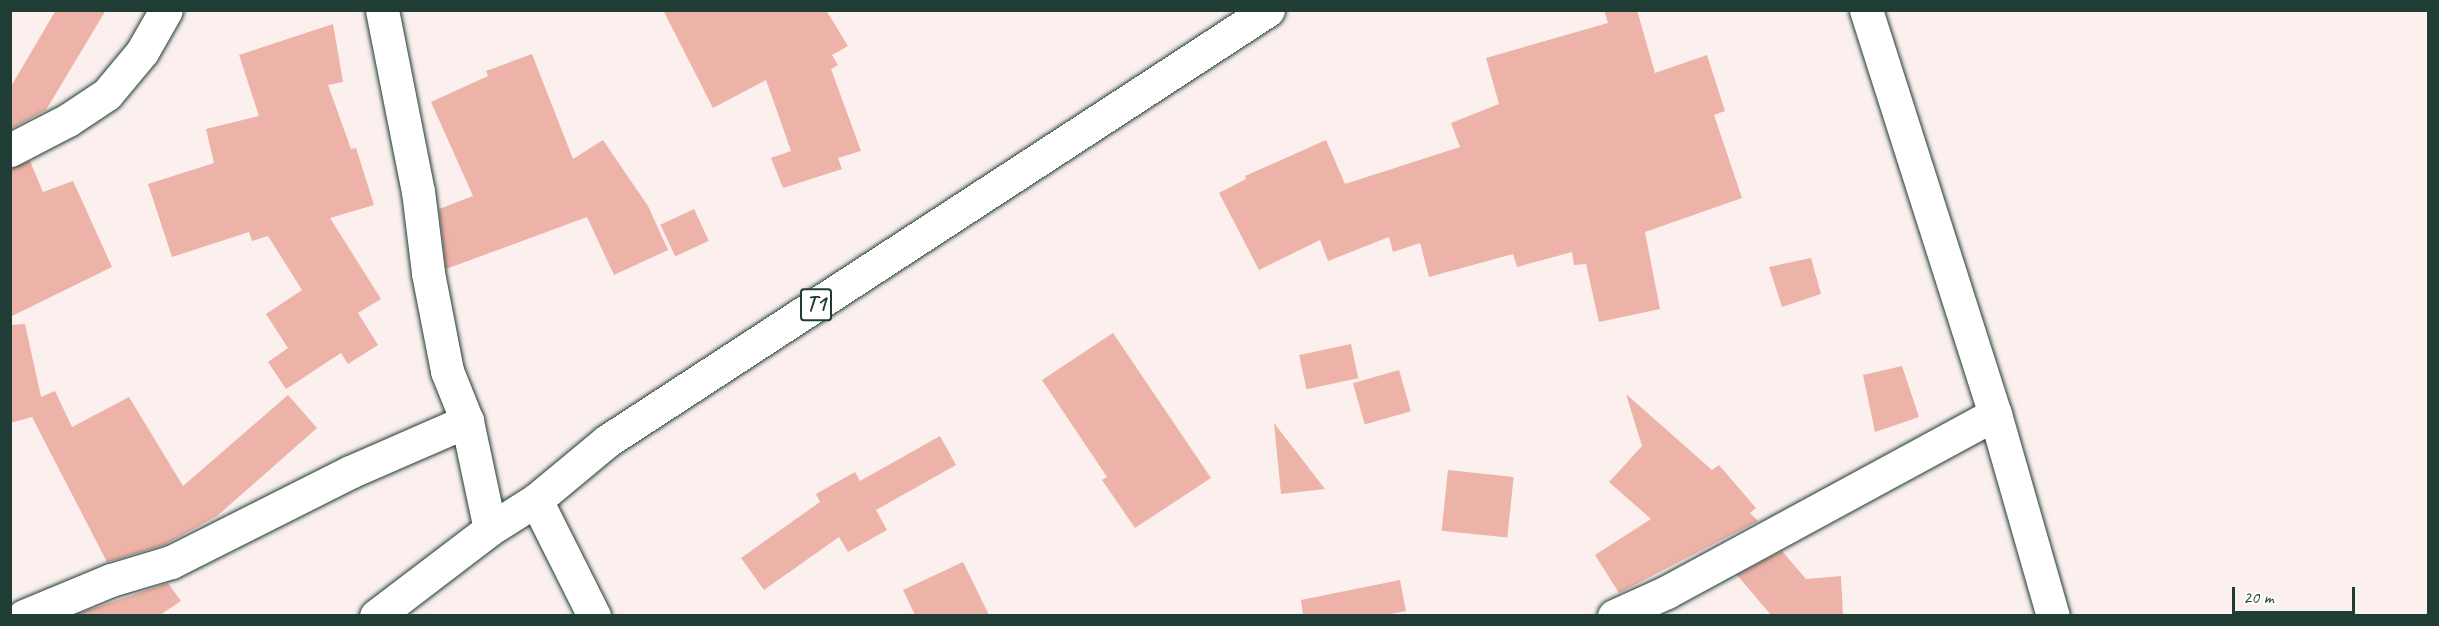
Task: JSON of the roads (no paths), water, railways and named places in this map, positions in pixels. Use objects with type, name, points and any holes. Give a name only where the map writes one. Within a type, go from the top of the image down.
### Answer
[{"type":"main road","points":[[10,150],[68,120],[107,94],[142,52],[166,10]]},
{"type":"main road","points":[[382,10],[418,191],[428,273],[447,370],[467,422],[490,529]]},
{"type":"main road","name":"T1","points":[[376,615],[490,529],[536,500],[607,441],[1268,10]]},
{"type":"main road","points":[[1866,10],[1995,414],[2053,615]]},
{"type":"main road","points":[[1614,615],[1667,592],[1995,414]]},
{"type":"main road","points":[[24,615],[111,580],[171,562],[350,472],[467,422]]},
{"type":"main road","points":[[536,500],[594,615]]}]
